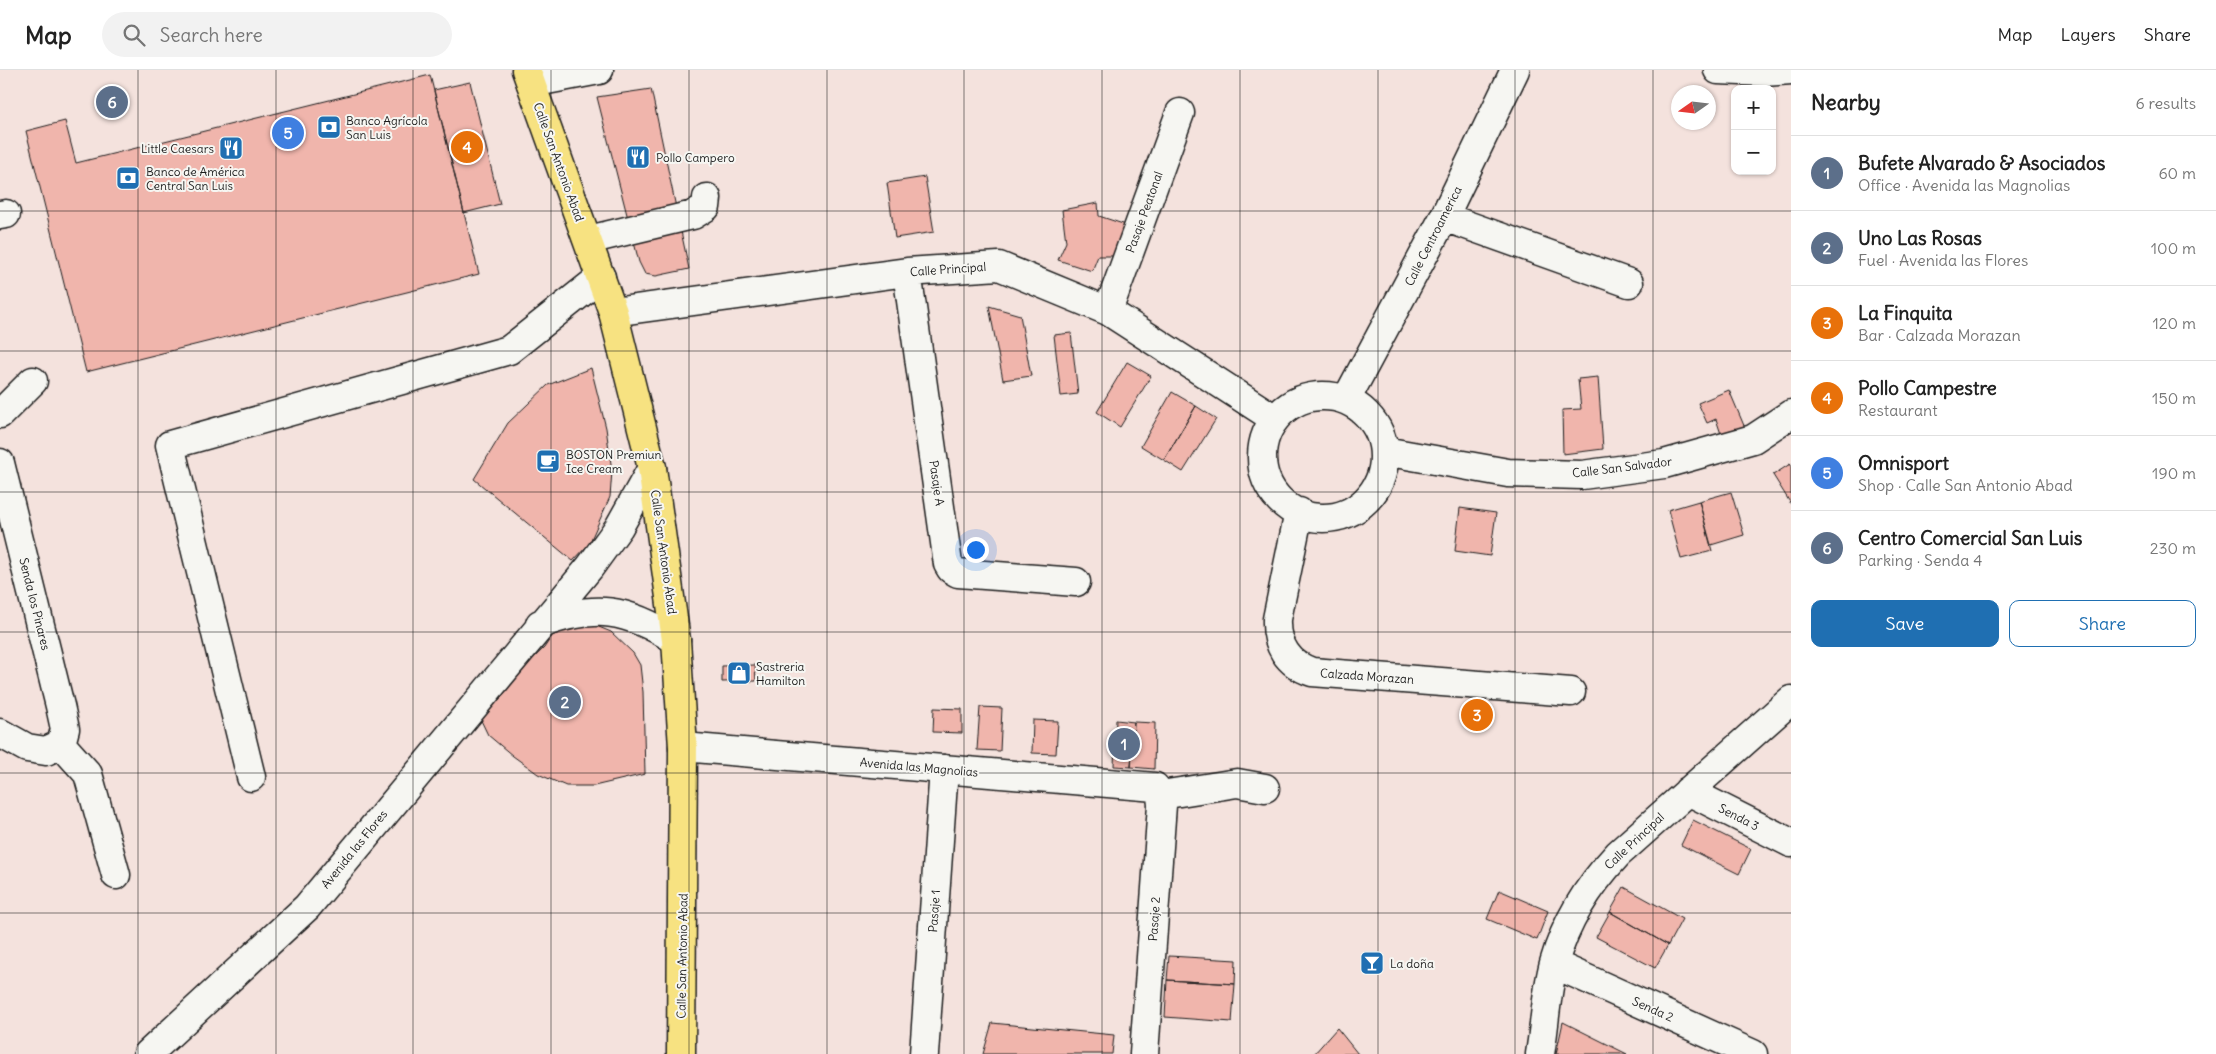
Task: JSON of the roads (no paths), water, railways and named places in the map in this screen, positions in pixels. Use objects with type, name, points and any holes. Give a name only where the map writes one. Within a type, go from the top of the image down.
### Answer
[{"type":"main road","name":"Calle San Antonio Abad","points":[[528,76],[614,312],[652,468],[676,640],[683,747],[682,1054]]},
{"type":"street","points":[[528,76],[599,70]]},
{"type":"street","name":"Calle Centroamerica","points":[[1346,400],[1444,217],[1515,70]]},
{"type":"street","points":[[1718,70],[1764,72],[1791,70]]},
{"type":"street","name":"Pasaje Peatonal","points":[[1108,311],[1180,113]]},
{"type":"street","points":[[251,777],[170,445],[509,350],[595,258],[693,215],[706,207],[707,198]]},
{"type":"street","points":[[1444,217],[1629,283]]},
{"type":"street","points":[[595,258],[666,237]]},
{"type":"street","name":"Calle Principal","points":[[614,312],[732,283],[999,266],[1108,311],[1275,419]]},
{"type":"street","name":"Pasaje A","points":[[907,272],[948,564],[951,569],[958,573],[1076,582]]},
{"type":"street","points":[[0,414],[33,381]]},
{"type":"street","points":[[1327,396],[1346,400],[1363,411],[1376,426],[1384,452],[1384,466],[1380,480],[1363,503],[1338,516],[1323,518],[1299,512],[1283,503],[1273,491],[1266,478],[1263,447],[1267,432],[1275,419],[1295,402],[1308,398],[1327,396]]},
{"type":"street","name":"Calle San Salvador","points":[[1384,452],[1508,473],[1582,475],[1664,464],[1753,439],[1791,414]]},
{"type":"street","name":"Senda los Pinares","points":[[0,463],[60,706],[64,729],[61,744]]},
{"type":"street","name":"Avenida las Flores","points":[[152,1053],[307,906],[540,624],[590,567],[619,526],[652,468]]},
{"type":"street","name":"Calzada Morazan","points":[[1299,512],[1276,619],[1280,645],[1293,663],[1312,672],[1571,692]]},
{"type":"street","points":[[540,624],[567,614],[596,611],[624,614],[652,624],[676,640]]},
{"type":"street","name":"Calle Principal","points":[[1540,1054],[1554,964],[1572,916],[1598,875],[1618,854],[1791,700]]},
{"type":"street","points":[[0,733],[27,748],[46,751],[61,744],[88,774],[116,875]]},
{"type":"street","name":"Avenida las Magnolias","points":[[683,747],[944,769],[1158,791],[1237,782],[1265,788]]},
{"type":"street","name":"Pasaje 1","points":[[924,1054],[944,769]]},
{"type":"street","name":"Pasaje 2","points":[[1144,1054],[1162,805],[1158,791]]},
{"type":"street","name":"Senda 3","points":[[1688,791],[1791,843]]},
{"type":"street","name":"Senda 2","points":[[1554,964],[1752,1054]]},
{"type":"place","name":"Centro Comercial San Luis","points":[[112,102]]},
{"type":"place","name":"Banco Agrícola San Luis","points":[[329,127]]},
{"type":"place","name":"Omnisport","points":[[288,133]]},
{"type":"place","name":"Pollo Campestre","points":[[467,147]]},
{"type":"place","name":"Little Caesars","points":[[231,148]]},
{"type":"place","name":"Pollo Campero","points":[[638,157]]},
{"type":"place","name":"Banco de América Central San Luis","points":[[128,178]]},
{"type":"place","name":"BOSTON Premiun Ice Cream","points":[[548,461]]},
{"type":"place","name":"Sastreria Hamilton","points":[[739,673]]},
{"type":"place","name":"Uno Las Rosas","points":[[565,702]]},
{"type":"place","name":"La Finquita","points":[[1477,715]]},
{"type":"place","name":"Bufete Alvarado & Asociados","points":[[1124,744]]},
{"type":"place","name":"La doña","points":[[1372,963]]}]
